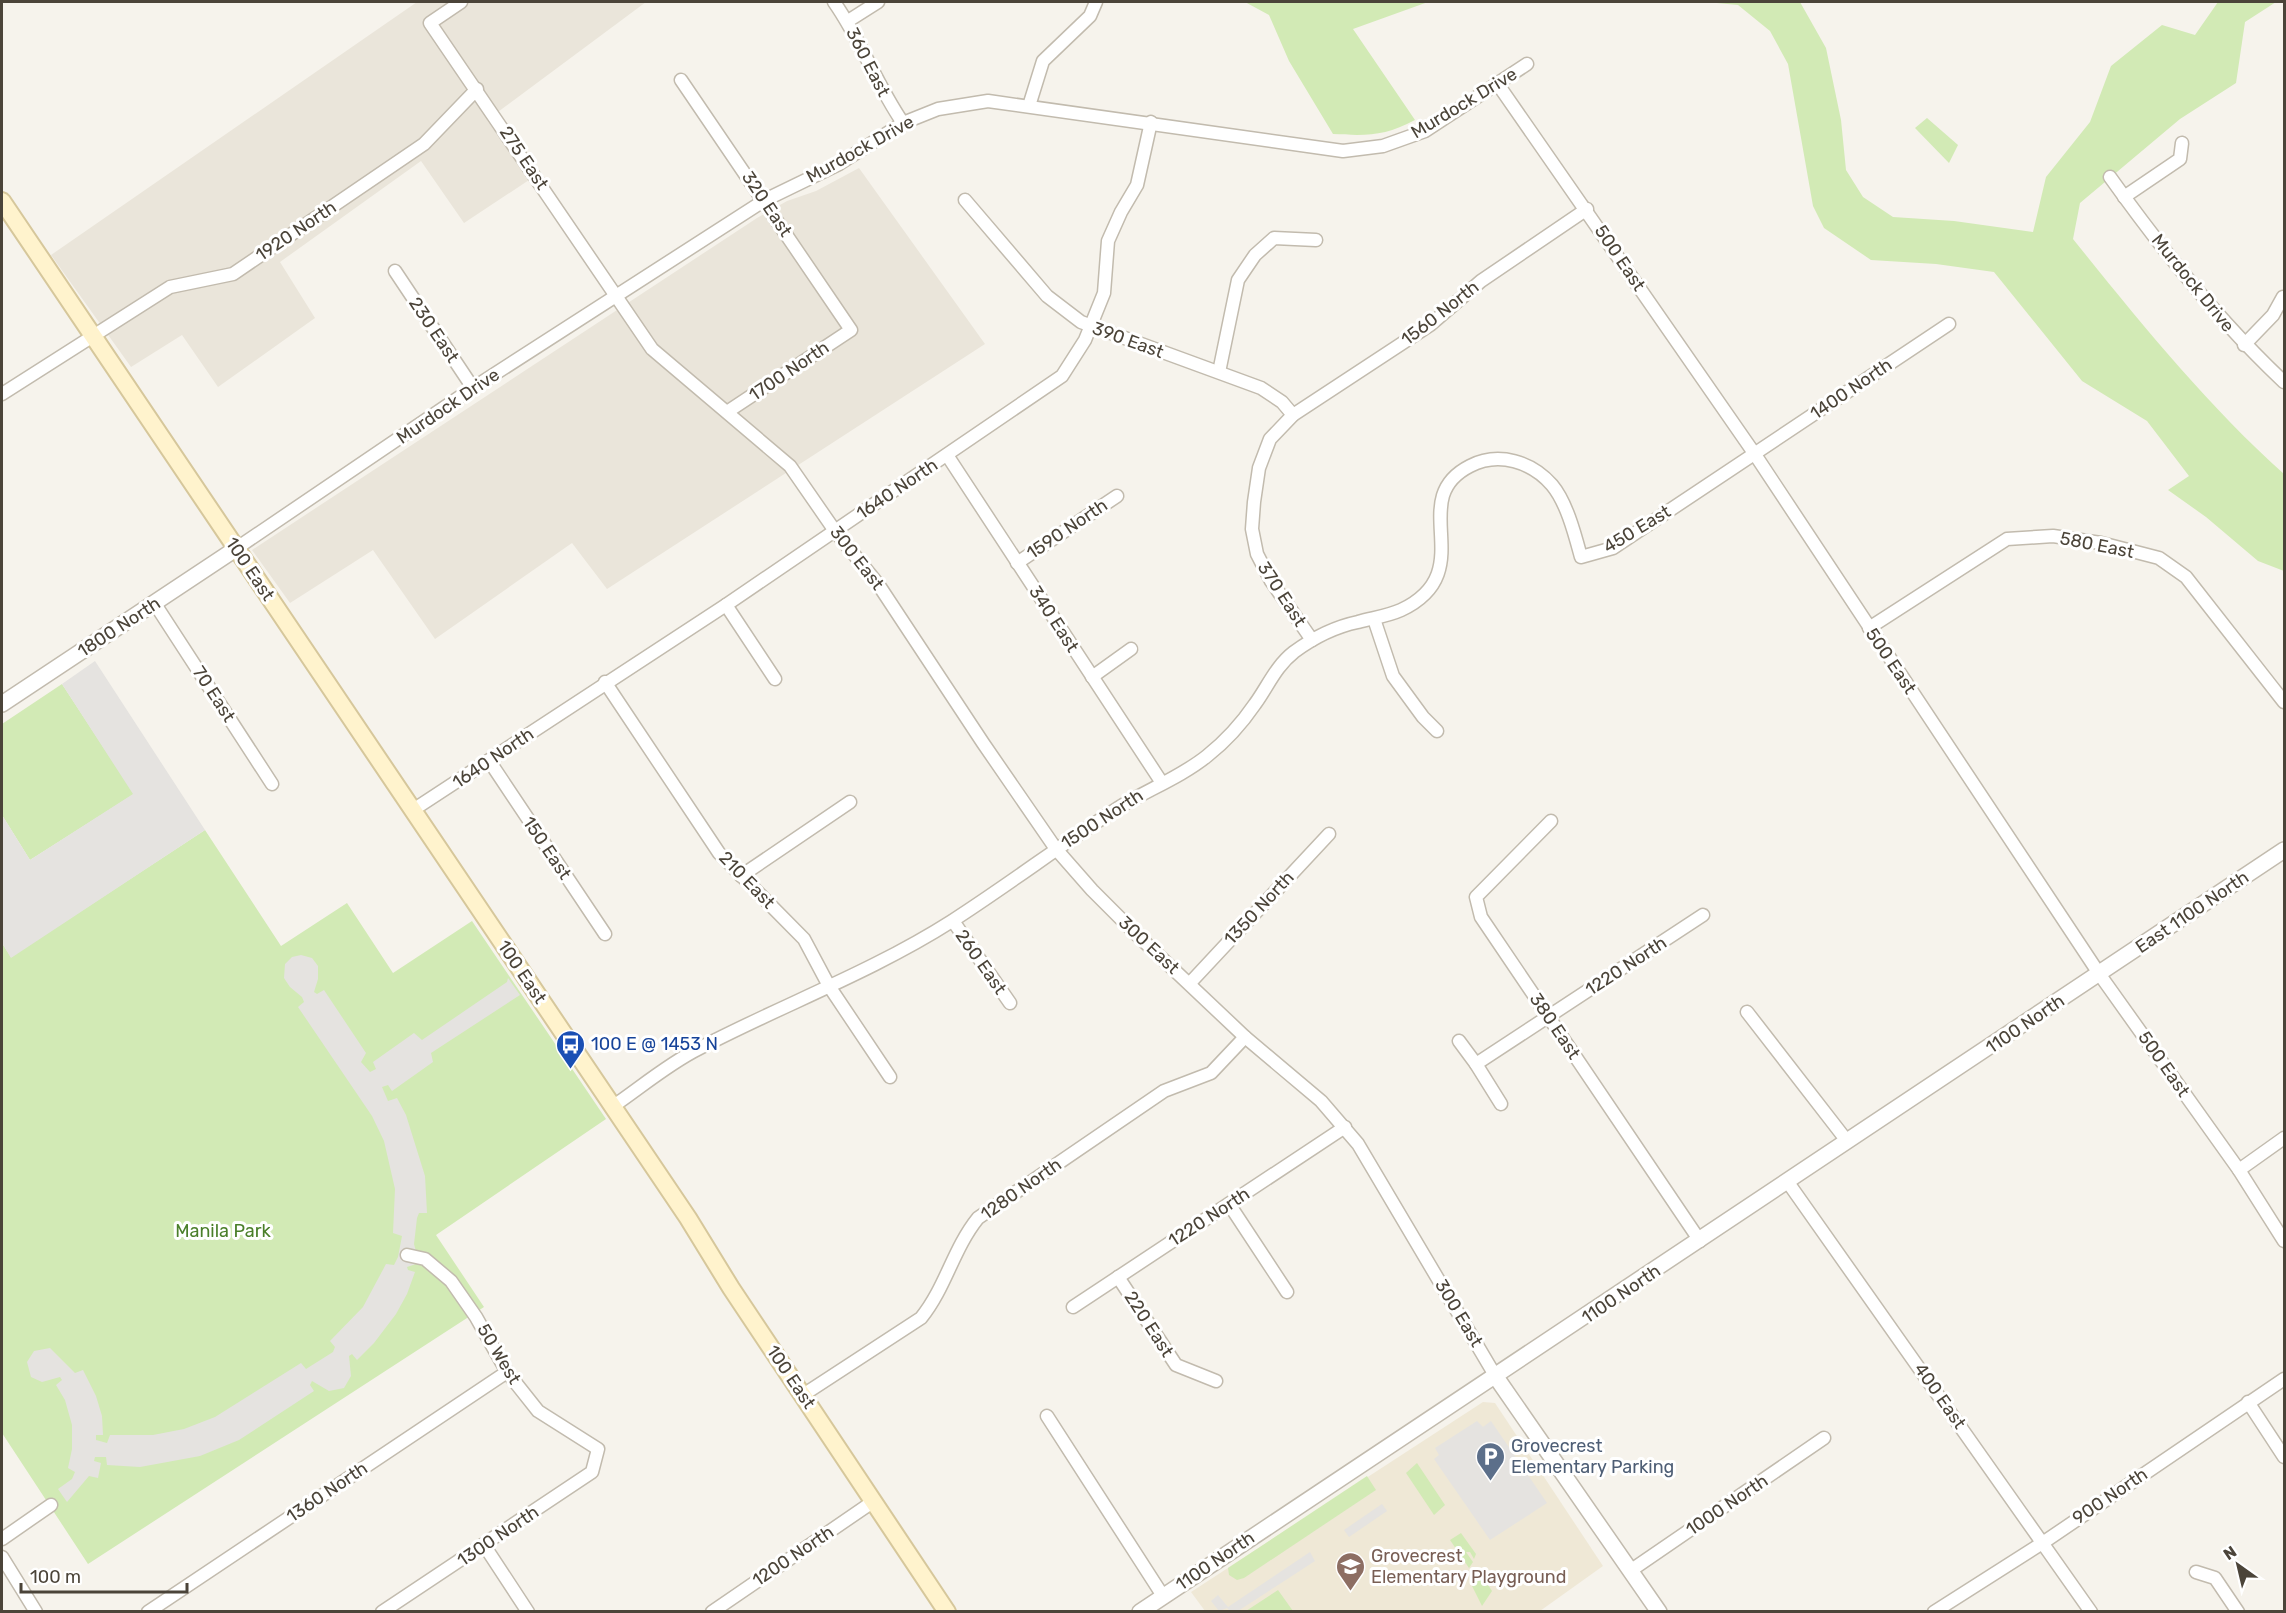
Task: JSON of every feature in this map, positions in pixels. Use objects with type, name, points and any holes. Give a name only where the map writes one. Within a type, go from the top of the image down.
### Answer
[{"type":"main road","name":"100 East","points":[[2,201],[413,810],[947,1611]]},
{"type":"street","name":"275 East","points":[[461,2],[430,22],[616,295]]},
{"type":"street","name":"360 East","points":[[834,2],[848,21],[887,99],[903,123]]},
{"type":"street","points":[[848,21],[878,2]]},
{"type":"street","points":[[1029,106],[1043,61],[1090,16],[1096,2]]},
{"type":"street","name":"Murdock Drive","points":[[237,549],[473,388],[765,200],[839,164],[903,123],[938,109],[988,101],[1151,122],[1343,151],[1383,146],[1425,131],[1527,64]]},
{"type":"street","name":"320 East","points":[[681,80],[765,200],[851,330]]},
{"type":"street","name":"500 East","points":[[1497,83],[1587,209],[1754,453],[2100,975],[2239,1170],[2284,1240]]},
{"type":"street","name":"1920 North","points":[[2,394],[170,287],[233,274],[424,144],[477,88]]},
{"type":"street","name":"1640 North","points":[[413,810],[490,762],[605,682],[726,605],[1062,376],[1085,340],[1104,293],[1108,241],[1137,185],[1151,122]]},
{"type":"street","points":[[2124,197],[2180,159],[2182,143]]},
{"type":"street","name":"Murdock Drive","points":[[2110,177],[2182,272],[2244,345],[2284,382]]},
{"type":"street","name":"390 East","points":[[965,200],[1047,296],[1089,327],[1261,388],[1282,402],[1293,415]]},
{"type":"street","name":"1560 North","points":[[1293,415],[1430,324],[1481,281],[1587,209]]},
{"type":"street","points":[[1219,372],[1238,280],[1255,255],[1274,238],[1316,240]]},
{"type":"street","name":"230 East","points":[[395,271],[473,388]]},
{"type":"street","name":"300 East","points":[[616,295],[652,349],[790,466],[835,531],[879,584],[983,743],[1056,849],[1092,890],[1245,1037],[1321,1101],[1345,1127],[1358,1144],[1496,1377],[1659,1611]]},
{"type":"street","points":[[2244,345],[2273,315],[2283,297]]},
{"type":"street","name":"1400 North","points":[[1754,453],[1948,324]]},
{"type":"street","name":"1700 North","points":[[727,412],[851,330]]},
{"type":"street","name":"370 East","points":[[1293,415],[1270,439],[1259,468],[1252,529],[1257,554],[1271,581],[1312,640]]},
{"type":"street","name":"450 East","points":[[1489,460],[1508,459],[1525,464],[1552,485],[1561,501],[1581,557],[1613,548],[1754,453]]},
{"type":"street","name":"340 East","points":[[947,455],[1162,783]]},
{"type":"street","name":"1500 North","points":[[612,1107],[695,1050],[913,944],[953,921],[1056,849],[1144,792],[1206,757],[1235,730],[1274,673],[1291,655],[1312,640],[1335,628],[1374,619],[1402,609],[1430,591],[1443,565],[1439,510],[1444,493],[1455,477],[1471,465],[1489,460]]},
{"type":"street","name":"1590 North","points":[[1017,563],[1117,496]]},
{"type":"street","name":"580 East","points":[[1869,628],[2007,539],[2053,536],[2101,543],[2159,558],[2186,578],[2284,702]]},
{"type":"street","name":"1800 North","points":[[2,704],[237,549]]},
{"type":"street","name":"70 East","points":[[155,604],[272,784]]},
{"type":"street","points":[[726,605],[775,679]]},
{"type":"street","points":[[1374,619],[1393,676],[1423,717],[1437,731]]},
{"type":"street","points":[[1092,677],[1131,649]]},
{"type":"street","name":"210 East","points":[[605,682],[719,853],[804,939],[829,986],[890,1077]]},
{"type":"street","name":"150 East","points":[[490,762],[605,934]]},
{"type":"street","points":[[741,876],[850,802]]},
{"type":"street","name":"380 East","points":[[1551,821],[1476,897],[1481,917],[1700,1241]]},
{"type":"street","name":"1350 North","points":[[1190,983],[1329,834]]},
{"type":"street","name":"East 1100 North","points":[[2100,975],[2284,849]]},
{"type":"street","name":"1220 North","points":[[1476,1064],[1703,915]]},
{"type":"street","name":"260 East","points":[[953,921],[1010,1003]]},
{"type":"street","name":"1100 North","points":[[1140,1611],[2100,975]]},
{"type":"street","points":[[1747,1012],[1847,1141]]},
{"type":"street","name":"1280 North","points":[[803,1395],[921,1318],[934,1302],[962,1238],[978,1218],[1164,1091],[1211,1073],[1245,1037]]},
{"type":"street","points":[[1459,1041],[1501,1104]]},
{"type":"street","name":"1220 North","points":[[1073,1307],[1345,1127]]},
{"type":"street","points":[[2239,1170],[2284,1138]]},
{"type":"street","name":"400 East","points":[[1787,1181],[2091,1611]]},
{"type":"street","points":[[1229,1204],[1287,1292]]},
{"type":"street","name":"50 West","points":[[407,1255],[425,1258],[451,1281],[476,1317],[507,1372],[538,1411],[598,1449]]},
{"type":"street","name":"220 East","points":[[1118,1277],[1176,1365],[1216,1381]]},
{"type":"street","name":"1360 North","points":[[148,1611],[507,1372]]},
{"type":"street","name":"900 North","points":[[1934,1611],[2044,1542],[2284,1379]]},
{"type":"street","points":[[2248,1402],[2284,1457]]},
{"type":"street","points":[[1047,1416],[1163,1596]]},
{"type":"street","name":"1000 North","points":[[1630,1571],[1824,1438]]},
{"type":"street","name":"1300 North","points":[[382,1611],[592,1472],[598,1449]]},
{"type":"street","name":"1200 North","points":[[712,1611],[874,1501]]},
{"type":"street","points":[[2,1539],[51,1505]]},
{"type":"street","points":[[484,1545],[528,1611]]},
{"type":"street","points":[[2,1557],[36,1611]]},
{"type":"street","points":[[2196,1572],[2215,1578],[2238,1611]]},
{"type":"shaded area","points":[[417,2],[646,2],[487,120],[529,180],[464,223],[421,161],[280,262],[315,318],[218,387],[182,335],[131,367],[51,255]]},
{"type":"shaded area","points":[[859,168],[985,344],[607,589],[572,543],[435,639],[373,550],[290,603],[252,550],[757,218],[787,201],[816,191]]},
{"type":"shaded area","points":[[95,661],[205,830],[11,958],[2,943],[2,815],[30,860],[133,794],[62,684]]},
{"type":"shaded area","points":[[301,955],[312,958],[318,966],[318,979],[314,992],[317,994],[324,990],[366,1053],[361,1062],[370,1072],[376,1069],[373,1062],[414,1033],[422,1040],[507,982],[508,978],[520,995],[431,1053],[433,1062],[392,1091],[388,1085],[382,1087],[388,1101],[397,1098],[406,1115],[425,1176],[427,1213],[419,1213],[417,1218],[414,1244],[419,1263],[407,1267],[408,1270],[415,1272],[407,1294],[396,1314],[374,1343],[357,1360],[352,1354],[349,1356],[351,1376],[344,1388],[329,1391],[312,1381],[310,1385],[314,1391],[239,1440],[200,1456],[140,1467],[107,1465],[106,1457],[95,1457],[94,1461],[101,1463],[98,1478],[89,1476],[67,1502],[58,1489],[72,1479],[75,1472],[68,1468],[72,1449],[72,1425],[65,1400],[56,1385],[62,1380],[60,1377],[42,1382],[31,1377],[27,1362],[34,1351],[50,1348],[75,1373],[83,1370],[96,1396],[102,1416],[103,1435],[96,1435],[96,1440],[107,1443],[110,1435],[153,1435],[184,1429],[215,1417],[301,1363],[306,1369],[333,1352],[335,1347],[330,1341],[363,1307],[386,1264],[394,1265],[398,1257],[402,1236],[393,1233],[395,1189],[384,1141],[372,1116],[298,1007],[304,1002],[302,997],[290,987],[284,978],[285,964],[292,957]]},
{"type":"shaded area","points":[[1483,1402],[1495,1403],[1603,1566],[1540,1611],[1205,1611],[1191,1592]]},
{"type":"shaded area","name":"Grovecrest Elementary Parking","points":[[1477,1421],[1483,1427],[1491,1421],[1547,1503],[1490,1540],[1434,1459],[1439,1455],[1435,1448]]},
{"type":"shaded area","points":[[1382,1504],[1387,1511],[1349,1537],[1344,1530]]},
{"type":"shaded area","points":[[1310,1552],[1315,1561],[1238,1611],[1230,1611],[1227,1608],[1219,1611],[1211,1601],[1218,1595],[1228,1607]]},
{"type":"green space","points":[[1245,2],[1428,2],[1353,29],[1415,120],[1376,134],[1333,134],[1289,61],[1269,15]]},
{"type":"green space","points":[[1706,2],[1800,2],[1826,48],[1841,120],[1846,170],[1863,197],[1893,217],[1954,221],[2033,232],[2046,177],[2090,122],[2111,66],[2162,25],[2195,35],[2218,2],[2276,2],[2245,22],[2236,83],[2180,119],[2080,203],[2073,239],[2200,391],[2284,474],[2284,571],[2258,561],[2206,517],[2168,490],[2189,476],[2147,421],[2082,381],[1994,272],[1936,264],[1871,260],[1824,228],[1813,206],[1788,64],[1770,31],[1738,5]]},
{"type":"green space","points":[[1927,118],[1958,145],[1949,163],[1915,128]]},
{"type":"green space","points":[[62,684],[134,794],[30,860],[2,815],[2,724]]},
{"type":"green space","name":"Manila Park","points":[[205,830],[281,946],[347,903],[393,973],[472,921],[606,1119],[436,1235],[484,1307],[88,1564],[2,1433],[2,943],[11,957]]},
{"type":"green space","points":[[1417,1463],[1445,1505],[1434,1515],[1406,1473]]},
{"type":"green space","points":[[1367,1476],[1376,1490],[1244,1578],[1237,1580],[1229,1575],[1228,1568]]},
{"type":"green space","points":[[1461,1533],[1476,1554],[1474,1559],[1470,1552],[1466,1552],[1473,1562],[1469,1568],[1450,1540]]},
{"type":"green space","points":[[1483,1577],[1492,1591],[1482,1606],[1472,1586],[1477,1578]]},
{"type":"green space","points":[[1278,1590],[1293,1611],[1246,1611]]},
{"type":"place","name":"100 E @ 1453 N","points":[[570,1070]]},
{"type":"place","name":"Grovecrest Elementary Parking","points":[[1490,1482]]},
{"type":"place","name":"Grovecrest Elementary Playground","points":[[1350,1592]]}]
